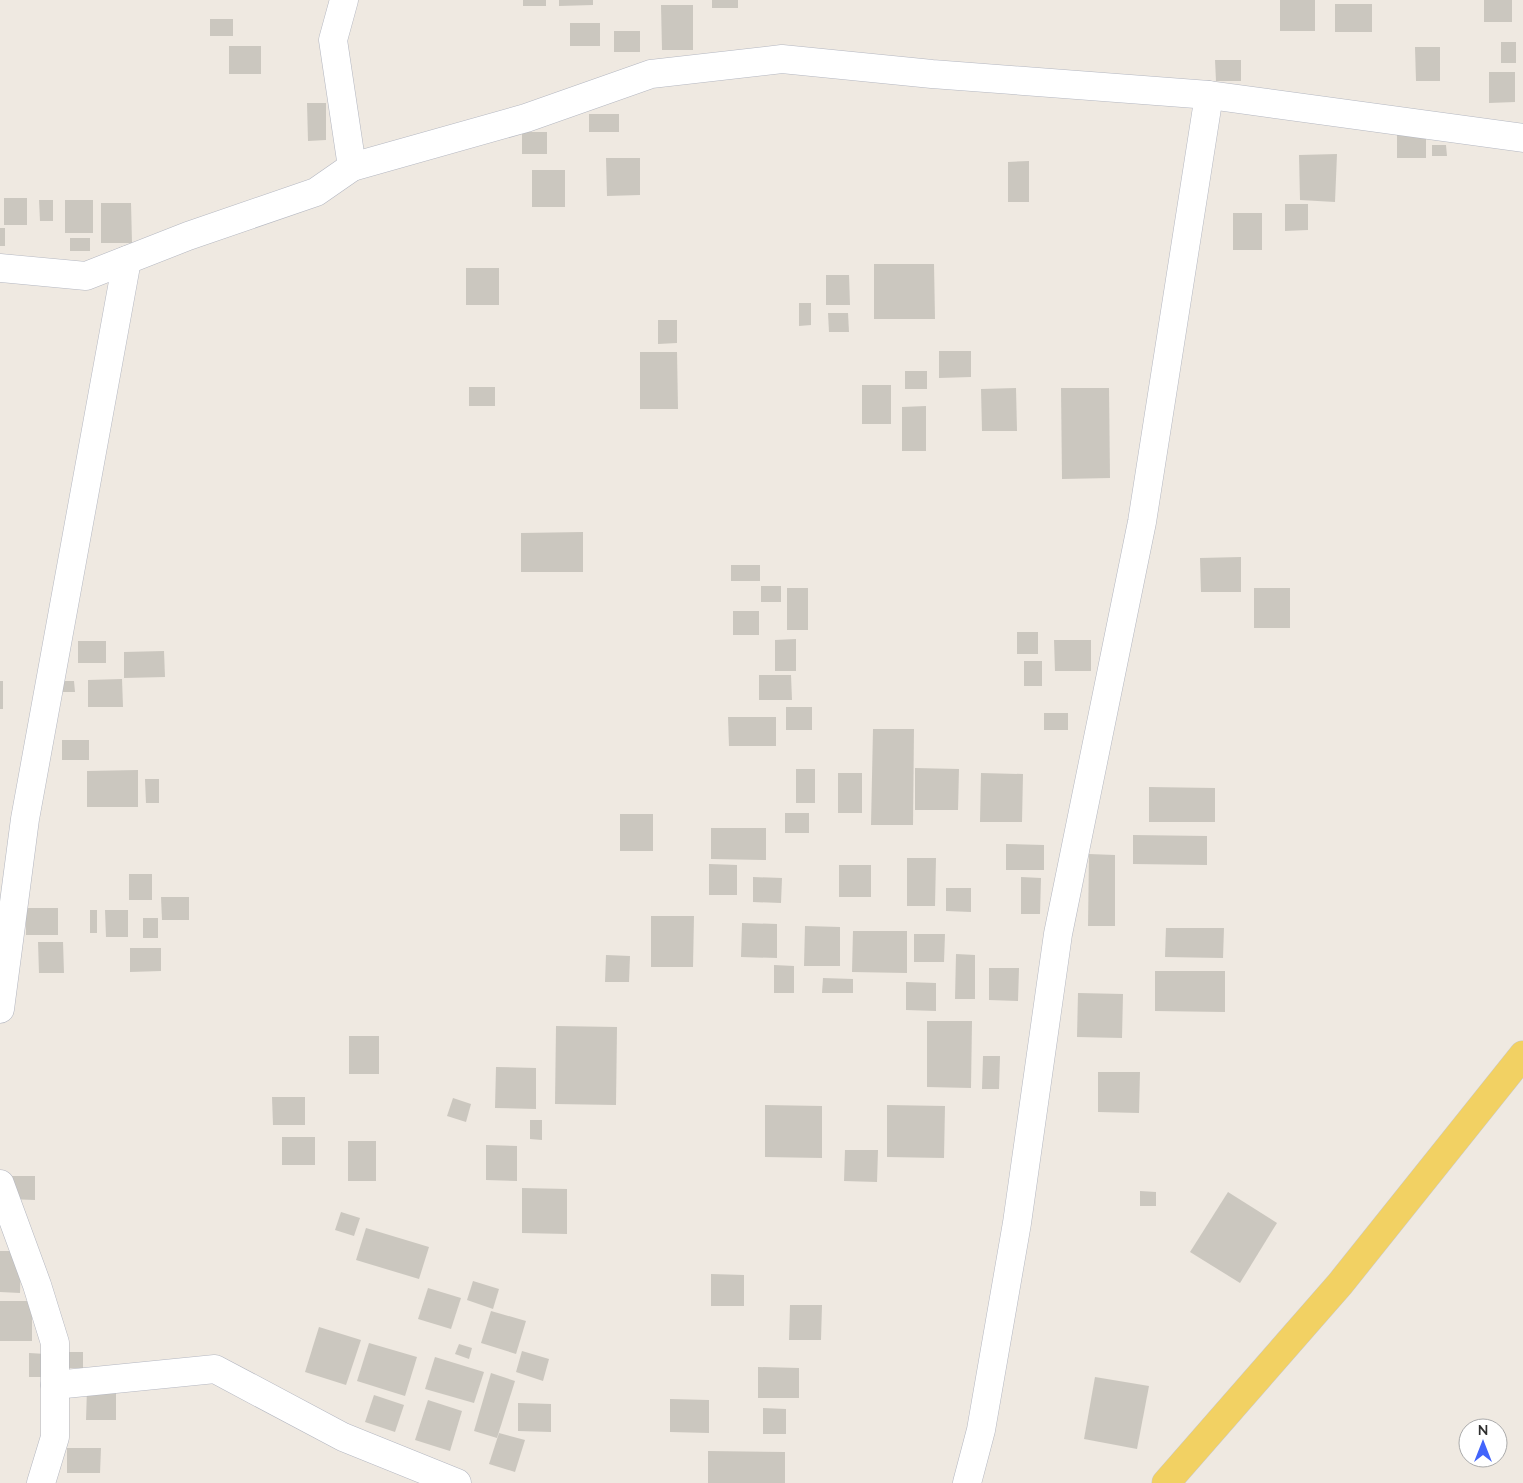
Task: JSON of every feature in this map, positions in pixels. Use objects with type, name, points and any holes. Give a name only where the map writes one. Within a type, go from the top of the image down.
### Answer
[{"type":"main road","points":[[1166,1483],[1340,1284],[1523,1055]]},
{"type":"street","points":[[344,0],[332,40],[352,167]]},
{"type":"street","points":[[0,268],[86,276],[188,236],[316,192],[352,167],[526,118],[651,74],[782,59],[932,74],[1209,94],[1523,138]]},
{"type":"street","points":[[967,1483],[981,1430],[1017,1224],[1058,934],[1142,522],[1209,94]]},
{"type":"street","points":[[0,1009],[24,819],[126,260]]},
{"type":"street","points":[[0,1184],[37,1285],[55,1343],[55,1437],[42,1483]]},
{"type":"street","points":[[55,1385],[215,1369],[343,1437],[457,1483]]},
{"type":"building","points":[[523,0],[546,0],[546,6],[523,6]]},
{"type":"building","points":[[559,0],[593,0],[593,5],[559,6]]},
{"type":"building","points":[[712,0],[738,0],[738,8],[712,8]]},
{"type":"building","points":[[1280,0],[1315,0],[1315,31],[1280,31]]},
{"type":"building","points":[[1484,0],[1512,0],[1512,22],[1484,22]]},
{"type":"building","points":[[1335,4],[1372,4],[1372,32],[1335,32]]},
{"type":"building","points":[[661,5],[693,5],[693,50],[662,50]]},
{"type":"building","points":[[210,19],[233,19],[233,36],[210,36]]},
{"type":"building","points":[[570,23],[600,23],[600,46],[570,46]]},
{"type":"building","points":[[614,31],[640,31],[640,52],[614,52]]},
{"type":"building","points":[[1501,42],[1516,42],[1516,63],[1501,63]]},
{"type":"building","points":[[229,46],[261,46],[261,74],[229,74]]},
{"type":"building","points":[[1415,47],[1440,47],[1440,81],[1416,81]]},
{"type":"building","points":[[1215,60],[1241,60],[1241,81],[1216,81]]},
{"type":"building","points":[[1489,72],[1515,72],[1515,102],[1489,103]]},
{"type":"building","points":[[307,103],[326,103],[326,140],[308,141]]},
{"type":"building","points":[[589,114],[619,114],[619,132],[589,132]]},
{"type":"building","points":[[522,132],[547,132],[547,154],[522,154]]},
{"type":"building","points":[[1397,135],[1426,135],[1426,158],[1397,158]]},
{"type":"building","points":[[1432,145],[1446,145],[1447,156],[1432,156]]},
{"type":"building","points":[[1337,154],[1335,202],[1300,200],[1299,155]]},
{"type":"building","points":[[606,158],[640,158],[640,195],[607,196]]},
{"type":"building","points":[[1029,161],[1029,202],[1008,202],[1008,162]]},
{"type":"building","points":[[532,170],[565,170],[565,207],[532,207]]},
{"type":"building","points":[[4,198],[27,198],[27,225],[4,225]]},
{"type":"building","points":[[39,200],[53,200],[53,221],[40,221]]},
{"type":"building","points":[[65,200],[93,200],[93,233],[65,233]]},
{"type":"building","points":[[101,203],[131,203],[132,243],[101,243]]},
{"type":"building","points":[[1285,204],[1308,204],[1308,230],[1285,231]]},
{"type":"building","points":[[1233,213],[1262,213],[1262,250],[1233,250]]},
{"type":"building","points":[[0,228],[5,228],[5,246],[0,246]]},
{"type":"building","points":[[70,238],[90,238],[90,251],[70,251]]},
{"type":"building","points":[[874,264],[934,264],[935,319],[874,319]]},
{"type":"building","points":[[466,268],[499,268],[499,305],[466,305]]},
{"type":"building","points":[[826,275],[849,275],[850,305],[826,305]]},
{"type":"building","points":[[799,303],[811,303],[811,325],[799,326]]},
{"type":"building","points":[[828,313],[848,313],[849,332],[829,332]]},
{"type":"building","points":[[658,320],[677,320],[677,343],[658,344]]},
{"type":"building","points":[[939,351],[971,351],[971,377],[939,378]]},
{"type":"building","points":[[640,352],[677,352],[678,409],[640,409]]},
{"type":"building","points":[[905,371],[927,371],[927,389],[905,389]]},
{"type":"building","points":[[862,385],[891,385],[891,424],[862,424]]},
{"type":"building","points":[[469,387],[495,387],[495,406],[469,406]]},
{"type":"building","points":[[1016,388],[1017,431],[982,431],[981,389]]},
{"type":"building","points":[[1061,388],[1109,388],[1110,478],[1062,479]]},
{"type":"building","points":[[926,406],[926,451],[902,451],[902,407]]},
{"type":"building","points":[[583,532],[583,572],[521,572],[521,533]]},
{"type":"building","points":[[1241,557],[1241,592],[1201,592],[1200,558]]},
{"type":"building","points":[[731,565],[760,565],[760,581],[731,581]]},
{"type":"building","points":[[761,586],[781,586],[781,602],[761,602]]},
{"type":"building","points":[[787,588],[808,588],[808,630],[787,630]]},
{"type":"building","points":[[1254,588],[1290,588],[1290,628],[1254,628]]},
{"type":"building","points":[[733,611],[759,611],[759,635],[733,635]]},
{"type":"building","points":[[1017,632],[1038,632],[1038,654],[1017,654]]},
{"type":"building","points":[[796,639],[796,671],[775,671],[775,640]]},
{"type":"building","points":[[1054,640],[1091,640],[1091,671],[1055,671]]},
{"type":"building","points":[[78,641],[106,641],[106,663],[78,663]]},
{"type":"building","points":[[164,651],[165,677],[124,678],[124,652]]},
{"type":"building","points":[[1024,661],[1042,661],[1042,686],[1024,686]]},
{"type":"building","points":[[759,675],[791,675],[792,700],[759,700]]},
{"type":"building","points":[[122,679],[123,707],[88,707],[88,680]]},
{"type":"building","points":[[0,681],[3,681],[3,709],[0,709]]},
{"type":"building","points":[[63,681],[74,681],[75,692],[63,692]]},
{"type":"building","points":[[786,707],[812,707],[812,730],[786,730]]},
{"type":"building","points":[[1044,713],[1068,713],[1068,730],[1044,730]]},
{"type":"building","points":[[728,717],[776,717],[776,746],[729,746]]},
{"type":"building","points":[[873,729],[914,729],[913,825],[871,825]]},
{"type":"building","points":[[62,740],[89,740],[89,760],[62,760]]},
{"type":"building","points":[[915,768],[959,769],[958,810],[915,810]]},
{"type":"building","points":[[796,769],[815,769],[815,803],[796,803]]},
{"type":"building","points":[[138,770],[138,807],[87,807],[87,771]]},
{"type":"building","points":[[838,773],[862,773],[862,813],[838,813]]},
{"type":"building","points":[[981,773],[1023,774],[1022,822],[980,822]]},
{"type":"building","points":[[145,779],[159,779],[159,803],[146,803]]},
{"type":"building","points":[[1149,787],[1215,788],[1215,822],[1149,822]]},
{"type":"building","points":[[785,813],[809,813],[809,833],[785,833]]},
{"type":"building","points":[[620,814],[653,814],[653,851],[620,851]]},
{"type":"building","points":[[711,828],[766,828],[766,860],[711,859]]},
{"type":"building","points":[[1133,835],[1207,836],[1207,865],[1133,864]]},
{"type":"building","points":[[1006,844],[1044,845],[1044,870],[1006,870]]},
{"type":"building","points":[[1089,854],[1115,855],[1115,926],[1088,926]]},
{"type":"building","points":[[907,858],[936,858],[935,906],[907,906]]},
{"type":"building","points":[[709,864],[737,865],[737,895],[709,895]]},
{"type":"building","points":[[839,865],[871,865],[871,897],[839,897]]},
{"type":"building","points":[[129,874],[152,874],[152,900],[129,900]]},
{"type":"building","points":[[753,877],[782,878],[781,903],[753,902]]},
{"type":"building","points":[[1021,877],[1041,878],[1040,914],[1021,914]]},
{"type":"building","points":[[946,888],[971,888],[971,912],[946,911]]},
{"type":"building","points":[[161,897],[189,897],[189,920],[162,920]]},
{"type":"building","points":[[26,908],[58,908],[58,935],[26,935]]},
{"type":"building","points":[[90,910],[97,910],[97,933],[90,933]]},
{"type":"building","points":[[105,910],[128,910],[128,937],[106,937]]},
{"type":"building","points":[[651,916],[694,916],[693,967],[651,967]]},
{"type":"building","points":[[143,918],[158,918],[158,938],[143,938]]},
{"type":"building","points":[[742,923],[777,924],[777,958],[741,957]]},
{"type":"building","points":[[805,926],[840,927],[840,966],[804,966]]},
{"type":"building","points":[[1166,928],[1224,928],[1223,958],[1165,957]]},
{"type":"building","points":[[853,931],[907,931],[907,973],[852,972]]},
{"type":"building","points":[[914,934],[945,934],[944,962],[914,962]]},
{"type":"building","points":[[38,942],[63,942],[64,973],[39,973]]},
{"type":"building","points":[[130,948],[161,948],[161,971],[130,972]]},
{"type":"building","points":[[956,954],[975,955],[975,999],[955,999]]},
{"type":"building","points":[[606,955],[630,956],[629,982],[605,982]]},
{"type":"building","points":[[774,965],[794,966],[794,993],[774,993]]},
{"type":"building","points":[[989,968],[1019,968],[1018,1001],[989,1000]]},
{"type":"building","points":[[1155,971],[1225,971],[1225,1012],[1155,1011]]},
{"type":"building","points":[[823,978],[853,979],[853,993],[822,993]]},
{"type":"building","points":[[906,982],[936,983],[936,1011],[906,1010]]},
{"type":"building","points":[[1078,993],[1123,994],[1122,1038],[1077,1037]]},
{"type":"building","points":[[927,1021],[972,1021],[971,1088],[927,1087]]},
{"type":"building","points":[[556,1026],[617,1027],[616,1105],[555,1104]]},
{"type":"building","points":[[349,1036],[379,1036],[379,1074],[349,1074]]},
{"type":"building","points":[[983,1056],[1000,1056],[999,1089],[982,1089]]},
{"type":"building","points":[[496,1067],[536,1068],[536,1109],[495,1108]]},
{"type":"building","points":[[1098,1072],[1140,1072],[1139,1113],[1098,1112]]},
{"type":"building","points":[[272,1097],[305,1097],[305,1125],[273,1125]]},
{"type":"building","points":[[453,1098],[471,1104],[466,1122],[447,1116]]},
{"type":"building","points":[[765,1105],[822,1106],[822,1158],[765,1157]]},
{"type":"building","points":[[887,1105],[945,1106],[944,1158],[887,1157]]},
{"type":"building","points":[[530,1120],[542,1120],[542,1140],[530,1139]]},
{"type":"building","points":[[282,1137],[315,1137],[315,1165],[282,1165]]},
{"type":"building","points":[[348,1141],[376,1141],[376,1181],[348,1181]]},
{"type":"building","points":[[486,1145],[517,1146],[517,1181],[486,1180]]},
{"type":"building","points":[[845,1150],[878,1150],[877,1182],[844,1181]]},
{"type":"building","points":[[9,1176],[35,1176],[35,1200],[8,1199]]},
{"type":"building","points":[[522,1188],[567,1189],[567,1234],[522,1233]]},
{"type":"building","points":[[1140,1191],[1156,1192],[1156,1206],[1140,1206]]},
{"type":"building","points":[[1228,1192],[1277,1223],[1240,1283],[1190,1252]]},
{"type":"building","points":[[341,1212],[360,1218],[354,1236],[335,1230]]},
{"type":"building","points":[[366,1228],[429,1247],[419,1279],[356,1260]]},
{"type":"building","points":[[0,1251],[21,1251],[20,1293],[0,1292]]},
{"type":"building","points":[[711,1274],[744,1275],[744,1306],[711,1306]]},
{"type":"building","points":[[473,1281],[499,1289],[493,1309],[467,1300]]},
{"type":"building","points":[[428,1288],[461,1298],[451,1329],[418,1319]]},
{"type":"building","points":[[0,1301],[32,1301],[32,1341],[0,1341]]},
{"type":"building","points":[[790,1305],[822,1305],[821,1340],[789,1340]]},
{"type":"building","points":[[491,1311],[526,1321],[516,1354],[481,1343]]},
{"type":"building","points":[[319,1327],[361,1340],[346,1385],[305,1372]]},
{"type":"building","points":[[369,1343],[417,1357],[405,1396],[357,1381]]},
{"type":"building","points":[[459,1344],[472,1348],[469,1359],[455,1354]]},
{"type":"building","points":[[522,1351],[549,1359],[543,1381],[516,1372]]},
{"type":"building","points":[[66,1352],[83,1352],[83,1368],[66,1368]]},
{"type":"building","points":[[29,1353],[46,1354],[46,1377],[29,1377]]},
{"type":"building","points":[[435,1357],[484,1372],[474,1403],[425,1389]]},
{"type":"building","points":[[758,1367],[799,1368],[799,1398],[758,1398]]},
{"type":"building","points":[[491,1373],[515,1381],[497,1438],[474,1431]]},
{"type":"building","points":[[1095,1377],[1149,1386],[1137,1449],[1084,1439]]},
{"type":"building","points":[[87,1388],[116,1388],[116,1420],[86,1420]]},
{"type":"building","points":[[374,1395],[404,1405],[395,1432],[365,1422]]},
{"type":"building","points":[[670,1399],[709,1400],[709,1433],[670,1432]]},
{"type":"building","points":[[428,1400],[462,1411],[450,1451],[415,1440]]},
{"type":"building","points":[[518,1403],[551,1404],[551,1432],[518,1431]]},
{"type":"building","points":[[763,1408],[786,1409],[786,1434],[763,1434]]},
{"type":"building","points":[[499,1433],[525,1440],[515,1472],[489,1464]]},
{"type":"building","points":[[67,1448],[101,1448],[100,1473],[67,1473]]},
{"type":"building","points":[[708,1451],[785,1452],[785,1483],[708,1483]]}]
